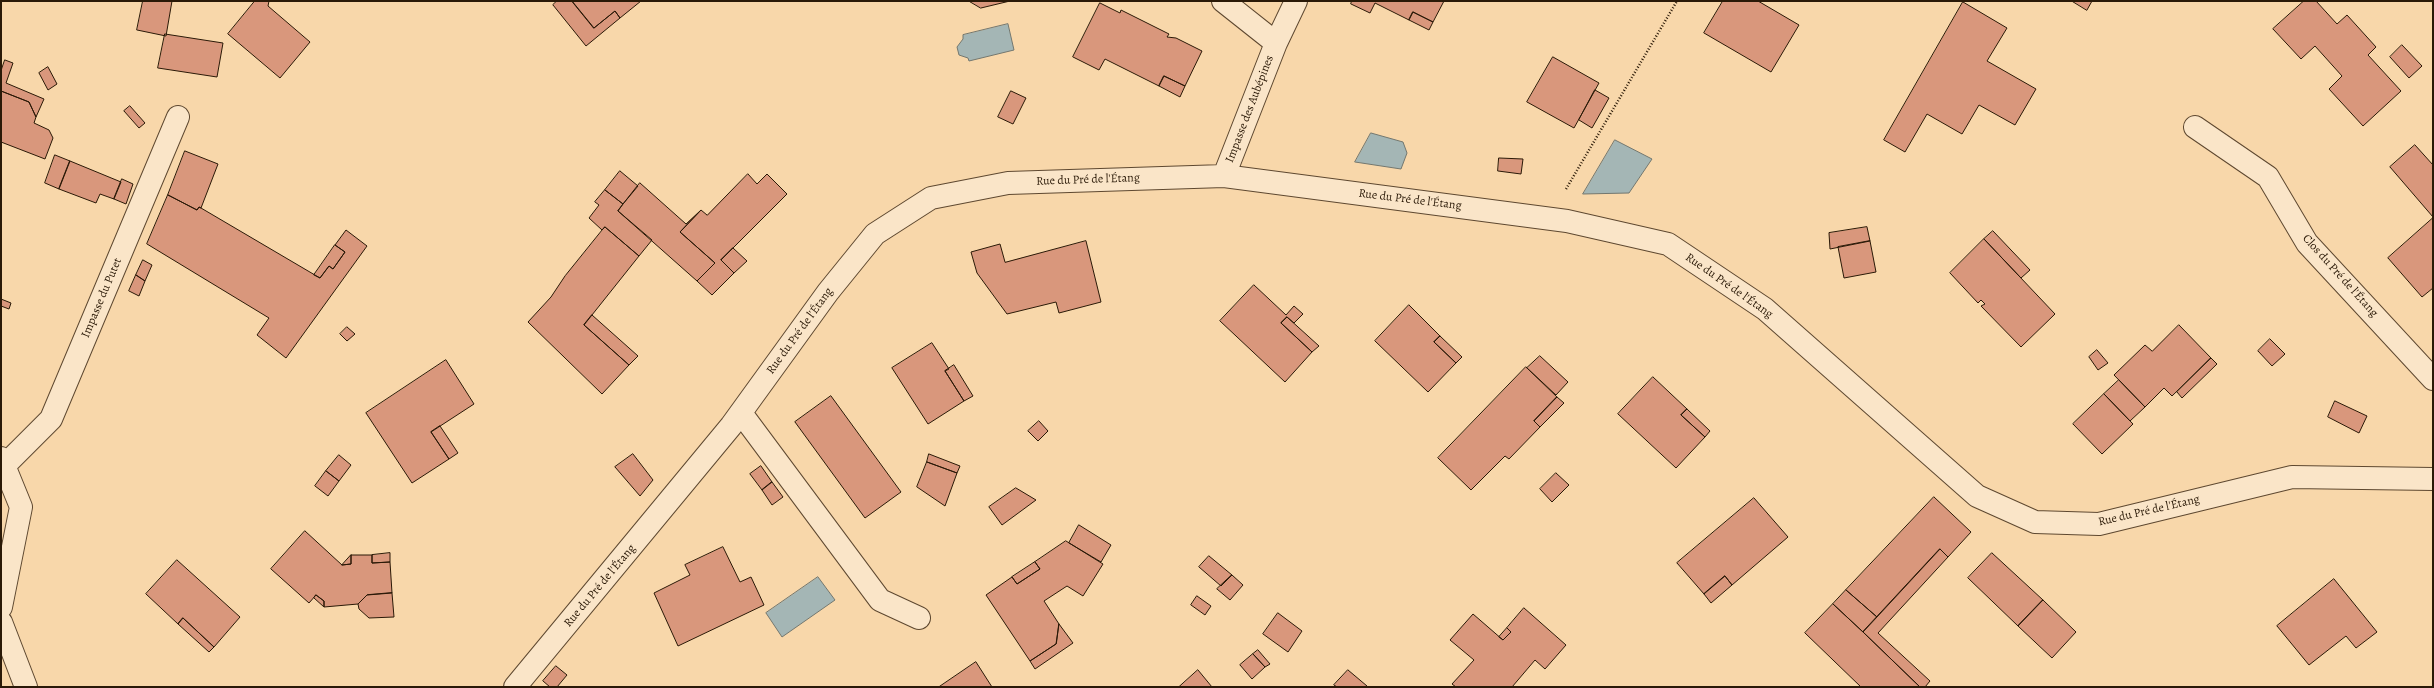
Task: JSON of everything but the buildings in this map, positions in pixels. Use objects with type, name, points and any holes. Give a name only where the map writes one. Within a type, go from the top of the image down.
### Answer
[{"type":"street","name":"Impasse des Aubépines","points":[[1223,1],[1276,43]]},
{"type":"street","name":"Impasse des Aubépines","points":[[1224,176],[1276,43],[1296,1]]},
{"type":"street","name":"Impasse du Putet","points":[[3,461],[51,419],[178,117]]},
{"type":"street","name":"Clos du Pré de l'Étang","points":[[2195,127],[2268,177],[2307,243],[2433,379]]},
{"type":"street","name":"Rue du Pré de l'Étang","points":[[515,687],[614,570],[741,413],[828,292],[875,234],[931,198],[1008,183],[1224,176],[1548,218],[1668,244],[1765,309],[1977,496],[2036,522],[2099,524],[2292,477],[2433,479]]},
{"type":"street","points":[[741,413],[880,600],[919,618]]},
{"type":"street","points":[[1,607],[21,507],[3,461]]},
{"type":"street","points":[[1,622],[26,687]]},
{"type":"path","points":[[1548,218],[1677,1]]},
{"type":"shaded area","points":[[1008,24],[1014,50],[969,61],[968,58],[959,55],[957,47],[963,39],[963,35]]},
{"type":"shaded area","points":[[1371,133],[1403,142],[1407,153],[1401,169],[1355,162]]},
{"type":"shaded area","points":[[1615,140],[1652,159],[1629,193],[1583,194]]},
{"type":"shaded area","points":[[818,577],[835,600],[782,637],[766,613]]}]
